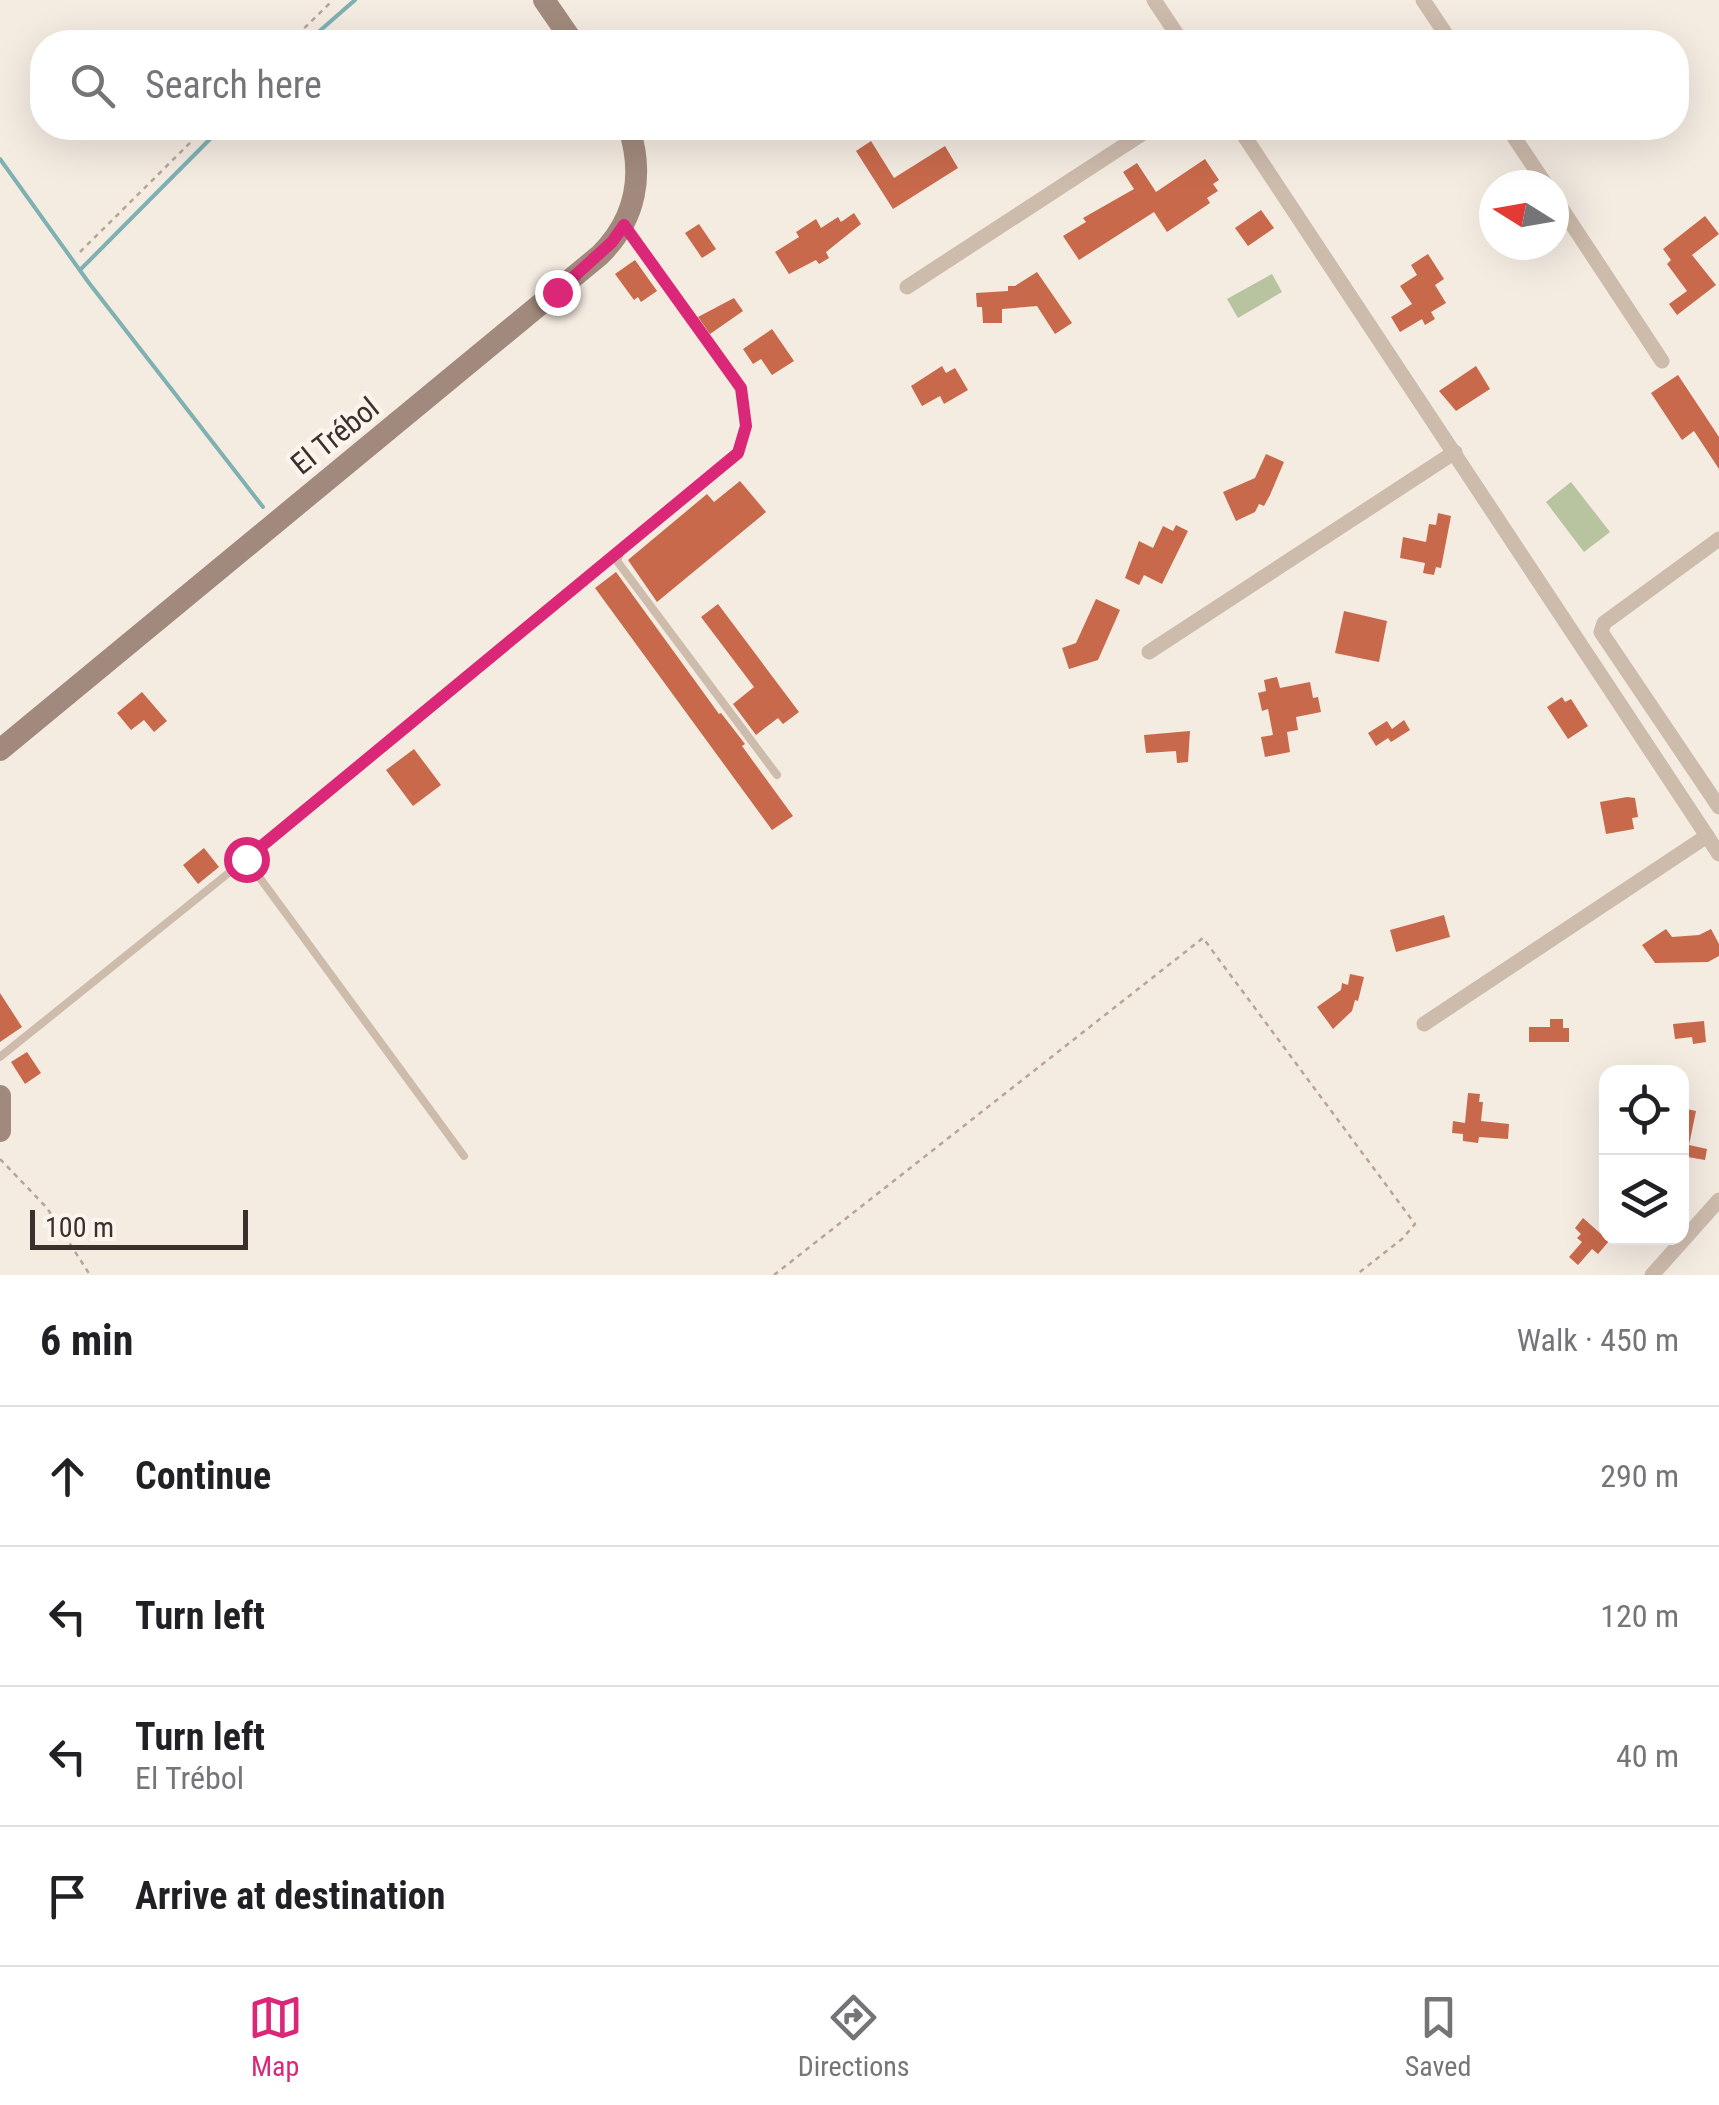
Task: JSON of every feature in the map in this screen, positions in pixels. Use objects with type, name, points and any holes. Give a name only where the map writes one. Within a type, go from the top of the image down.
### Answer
[{"type":"main road","points":[[544,0],[565,30]]},
{"type":"main road","name":"El Trébol","points":[[0,750],[557,292],[612,242],[634,202],[638,162],[632,140]]},
{"type":"main road","points":[[0,1096],[0,1131]]},
{"type":"street","points":[[1154,0],[1174,30]]},
{"type":"street","points":[[1423,0],[1444,30]]},
{"type":"street","points":[[907,288],[1133,140]]},
{"type":"street","points":[[1247,140],[1719,854]]},
{"type":"street","points":[[1516,140],[1536,170]]},
{"type":"street","points":[[1569,221],[1662,361]]},
{"type":"street","points":[[1150,652],[1455,452]]},
{"type":"street","points":[[1719,539],[1604,623],[1601,632],[1719,807]]},
{"type":"street","points":[[1424,1024],[1707,836]]},
{"type":"street","points":[[1652,1275],[1719,1200]]},
{"type":"lane","points":[[624,225],[741,388],[746,426],[738,453],[621,551],[618,561],[777,775]]},
{"type":"lane","points":[[0,1057],[246,859],[464,1156]]},
{"type":"path","points":[[302,30],[333,0]]},
{"type":"path","points":[[80,252],[193,140]]},
{"type":"path","points":[[246,859],[621,551]]},
{"type":"path","points":[[774,1275],[1203,938],[1415,1224],[1356,1275]]},
{"type":"path","points":[[0,1159],[46,1208],[90,1275]]},
{"type":"green space","points":[[1272,274],[1282,292],[1238,318],[1227,299]]},
{"type":"green space","points":[[1571,482],[1610,532],[1584,552],[1546,502]]},
{"type":"building","points":[[871,141],[894,178],[945,146],[958,168],[893,209],[856,151]]},
{"type":"building","points":[[1205,159],[1219,180],[1213,184],[1218,191],[1207,198],[1210,203],[1167,232],[1154,212],[1079,260],[1063,236],[1086,222],[1083,218],[1134,189],[1123,172],[1137,163],[1156,192]]},
{"type":"building","points":[[1261,210],[1274,228],[1248,246],[1235,228]]},
{"type":"building","points":[[854,213],[861,224],[826,252],[829,258],[789,274],[775,252],[799,237],[796,232],[816,219],[821,228]]},
{"type":"building","points":[[1705,216],[1719,234],[1692,255],[1716,285],[1677,315],[1669,304],[1687,291],[1667,264],[1671,260],[1663,249]]},
{"type":"building","points":[[699,224],[716,249],[702,258],[685,233]]},
{"type":"building","points":[[1428,254],[1444,279],[1435,285],[1446,303],[1431,312],[1435,319],[1425,325],[1422,319],[1400,332],[1391,317],[1412,304],[1400,286],[1417,275],[1411,265]]},
{"type":"building","points":[[635,260],[657,291],[641,302],[638,297],[634,300],[615,274]]},
{"type":"building","points":[[1037,272],[1072,323],[1055,334],[1037,306],[1002,309],[1002,323],[983,323],[976,293],[1008,291],[1008,286],[1015,286]]},
{"type":"building","points":[[734,298],[743,311],[710,334],[698,317]]},
{"type":"building","points":[[772,329],[794,361],[772,375],[761,359],[753,364],[743,349]]},
{"type":"building","points":[[942,366],[946,373],[955,368],[968,390],[944,404],[940,396],[922,406],[911,386]]},
{"type":"building","points":[[1476,366],[1490,389],[1456,411],[1439,391]]},
{"type":"building","points":[[1678,375],[1719,437],[1719,469],[1694,431],[1682,440],[1651,393]]},
{"type":"building","points":[[1266,454],[1284,462],[1270,495],[1264,506],[1259,504],[1255,512],[1236,521],[1223,492],[1255,478]]},
{"type":"building","points":[[740,481],[766,512],[657,602],[628,560],[707,494],[714,502]]},
{"type":"building","points":[[1438,513],[1451,516],[1441,568],[1436,567],[1434,575],[1423,573],[1425,563],[1400,558],[1403,537],[1426,542],[1429,524],[1436,525]]},
{"type":"building","points":[[1176,525],[1188,531],[1162,584],[1144,575],[1139,585],[1125,578],[1139,541],[1153,548],[1163,526],[1173,531]]},
{"type":"building","points":[[616,572],[745,744],[742,746],[793,816],[772,830],[595,588]]},
{"type":"building","points":[[1096,599],[1120,610],[1098,660],[1069,669],[1062,648],[1076,643]]},
{"type":"building","points":[[718,604],[799,712],[783,724],[778,718],[756,735],[733,704],[754,687],[701,617]]},
{"type":"building","points":[[1344,611],[1387,621],[1379,662],[1335,653]]},
{"type":"building","points":[[1277,677],[1280,688],[1310,682],[1321,712],[1296,717],[1298,730],[1287,732],[1290,752],[1265,757],[1261,737],[1273,735],[1268,709],[1262,711],[1258,693],[1266,691],[1264,680]]},
{"type":"building","points":[[142,692],[167,721],[154,732],[144,720],[131,730],[117,713]]},
{"type":"building","points":[[1562,697],[1565,702],[1571,699],[1588,726],[1568,739],[1547,707]]},
{"type":"building","points":[[1404,720],[1410,730],[1391,742],[1388,738],[1376,746],[1368,733],[1387,721],[1392,729]]},
{"type":"building","points":[[1190,731],[1188,762],[1177,763],[1176,751],[1146,753],[1144,735]]},
{"type":"building","points":[[414,749],[441,785],[413,806],[386,770]]},
{"type":"building","points":[[1635,798],[1638,817],[1632,818],[1634,829],[1606,834],[1600,802]]},
{"type":"building","points":[[204,848],[219,867],[198,884],[183,865]]},
{"type":"building","points":[[1444,915],[1450,937],[1396,952],[1390,930]]},
{"type":"building","points":[[1666,929],[1672,937],[1699,935],[1711,929],[1719,944],[1719,956],[1708,962],[1655,963],[1642,945]]},
{"type":"building","points":[[1350,974],[1364,977],[1358,1001],[1333,1029],[1317,1007],[1341,990],[1342,983],[1348,985]]},
{"type":"building","points":[[0,993],[22,1027],[0,1042]]},
{"type":"building","points":[[1550,1019],[1563,1019],[1563,1028],[1569,1028],[1569,1042],[1529,1042],[1529,1027],[1550,1027]]},
{"type":"building","points":[[1704,1021],[1706,1042],[1693,1044],[1692,1037],[1675,1039],[1673,1024]]},
{"type":"building","points":[[27,1052],[41,1073],[25,1084],[11,1062]]},
{"type":"building","points":[[1468,1093],[1480,1094],[1481,1121],[1509,1124],[1508,1139],[1479,1137],[1478,1143],[1463,1141],[1463,1134],[1452,1133],[1453,1121],[1465,1123]]},
{"type":"building","points":[[1689,1110],[1696,1111],[1689,1145]]},
{"type":"building","points":[[1689,1145],[1707,1149],[1705,1160],[1689,1157]]},
{"type":"building","points":[[1583,1218],[1599,1232],[1599,1245],[1606,1245],[1598,1254],[1592,1249],[1578,1265],[1569,1257],[1582,1242],[1575,1228]]},
{"type":"waterway","points":[[321,30],[355,0]]},
{"type":"waterway","points":[[80,270],[209,140]]},
{"type":"waterway","points":[[0,159],[89,283],[263,507]]},
{"type":"route","points":[[246,859],[738,453],[746,426],[741,388],[624,225],[612,242],[557,292]]}]
